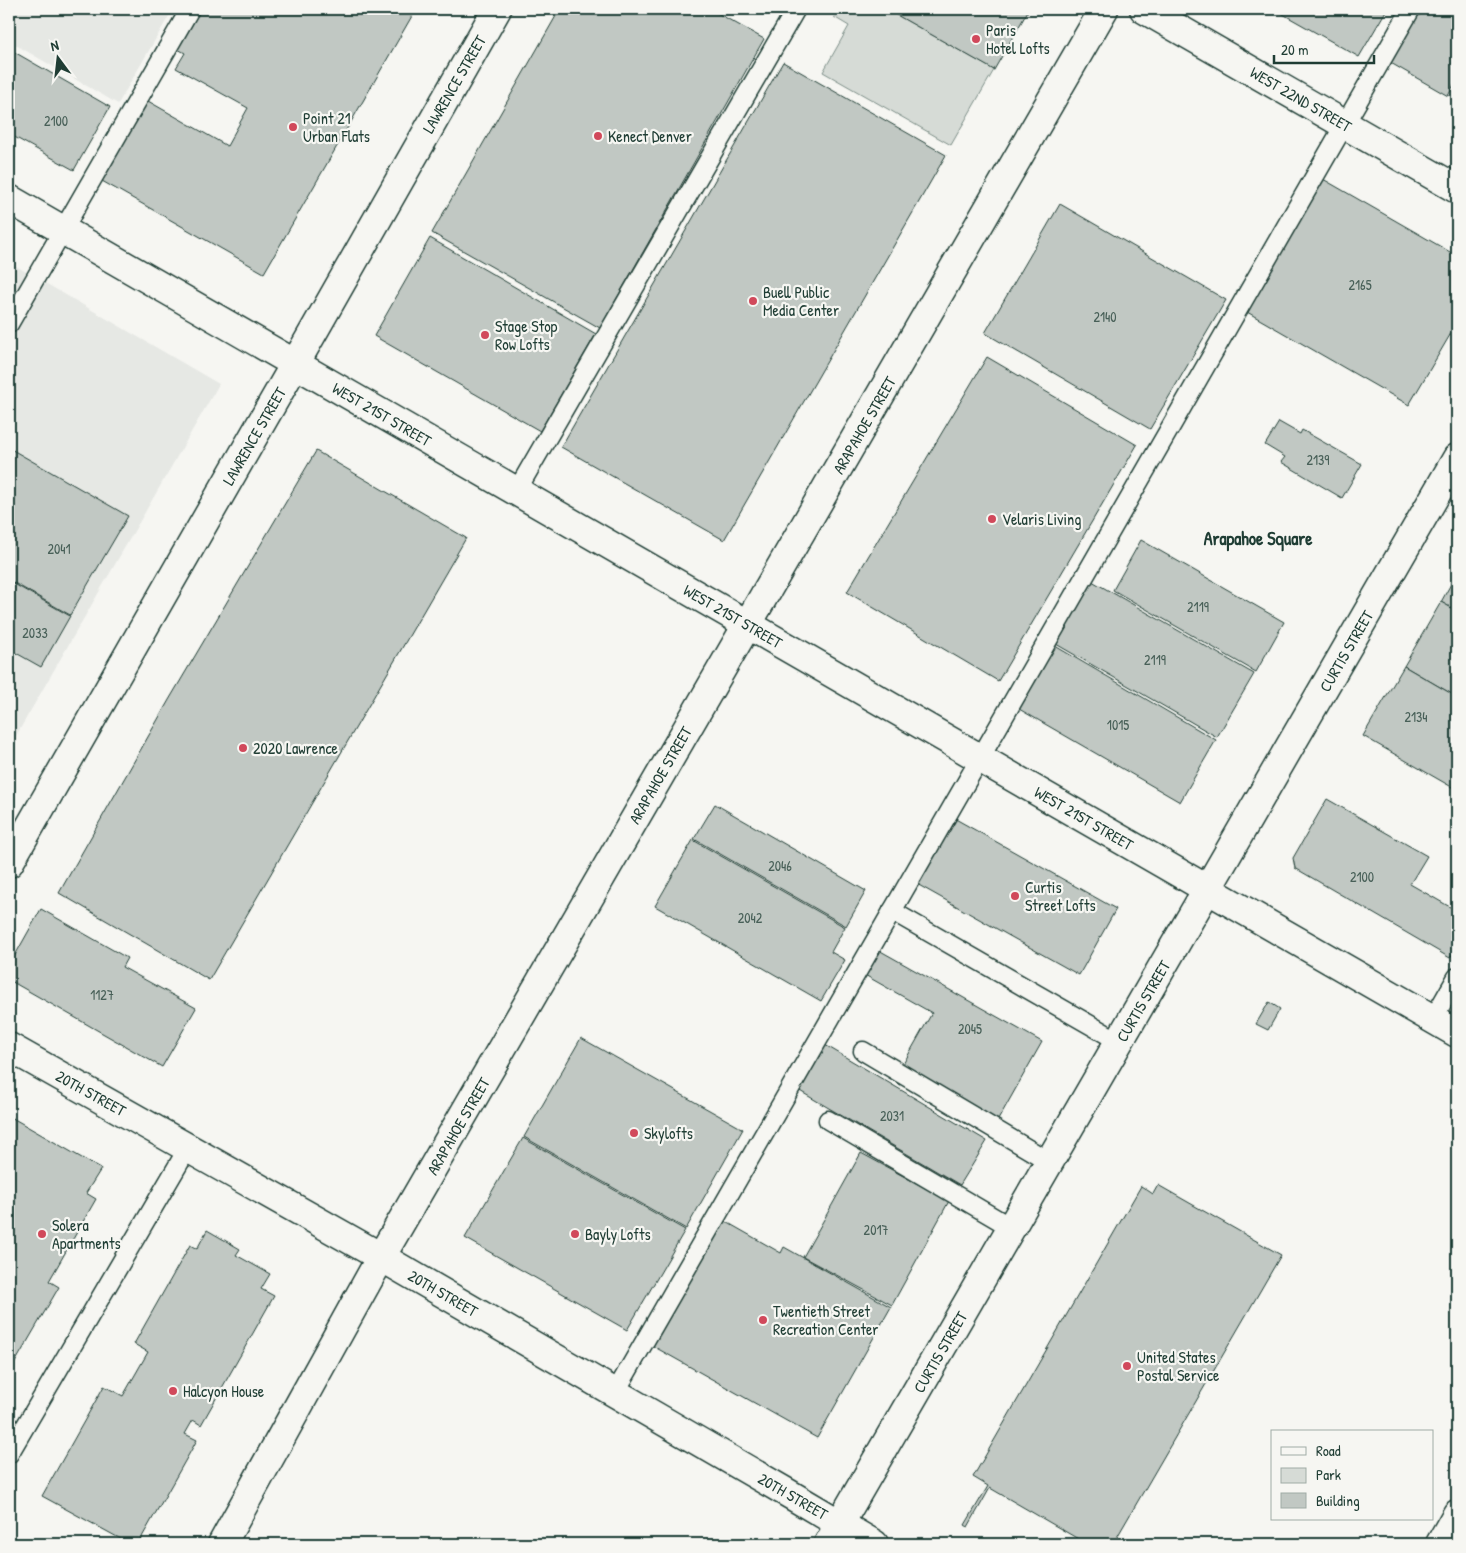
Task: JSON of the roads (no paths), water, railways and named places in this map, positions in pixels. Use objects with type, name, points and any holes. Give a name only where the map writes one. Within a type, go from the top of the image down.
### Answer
[{"type":"street","name":"LAWRENCE STREET","points":[[9,863],[497,9]]},
{"type":"street","name":"ARAPAHOE STREET","points":[[222,1544],[381,1257],[1104,9]]},
{"type":"street","name":"WEST 22ND STREET","points":[[1144,9],[1457,189]]},
{"type":"street","name":"WEST 21ST STREET","points":[[9,199],[1457,1032]]},
{"type":"street","name":"CURTIS STREET","points":[[834,1534],[1457,458]]},
{"type":"street","name":"20TH STREET","points":[[9,1047],[381,1257],[616,1393],[834,1534],[874,1544]]},
{"type":"street","points":[[1440,1544],[1457,1514]]},
{"type":"lane","points":[[9,324],[190,9]]},
{"type":"lane","points":[[516,492],[796,9]]},
{"type":"lane","points":[[616,1393],[1411,9]]},
{"type":"lane","points":[[892,911],[1120,1042]]},
{"type":"lane","points":[[1433,1019],[1457,978]]},
{"type":"lane","points":[[863,1051],[1050,1162]]},
{"type":"lane","points":[[828,1120],[1012,1228]]},
{"type":"lane","points":[[9,1454],[188,1148]]},
{"type":"place","name":"Paris Hotel Lofts","points":[[976,39]]},
{"type":"place","name":"Point 21 Urban Flats","points":[[293,127]]},
{"type":"place","name":"Kenect Denver","points":[[598,136]]},
{"type":"place","name":"Buell Public Media Center","points":[[753,301]]},
{"type":"place","name":"Stage Stop Row Lofts","points":[[485,335]]},
{"type":"place","name":"Velaris Living","points":[[992,519]]},
{"type":"place","name":"2020 Lawrence","points":[[243,748]]},
{"type":"place","name":"Curtis Street Lofts","points":[[1015,896]]},
{"type":"place","name":"Skylofts","points":[[634,1133]]},
{"type":"place","name":"Solera Apartments","points":[[42,1234]]},
{"type":"place","name":"Bayly Lofts","points":[[575,1234]]},
{"type":"place","name":"Twentieth Street Recreation Center","points":[[763,1320]]},
{"type":"place","name":"United States Postal Service","points":[[1127,1366]]},
{"type":"place","name":"Halcyon House","points":[[173,1391]]},
{"type":"district","name":"Arapahoe Square","points":[[1258,538]]}]
